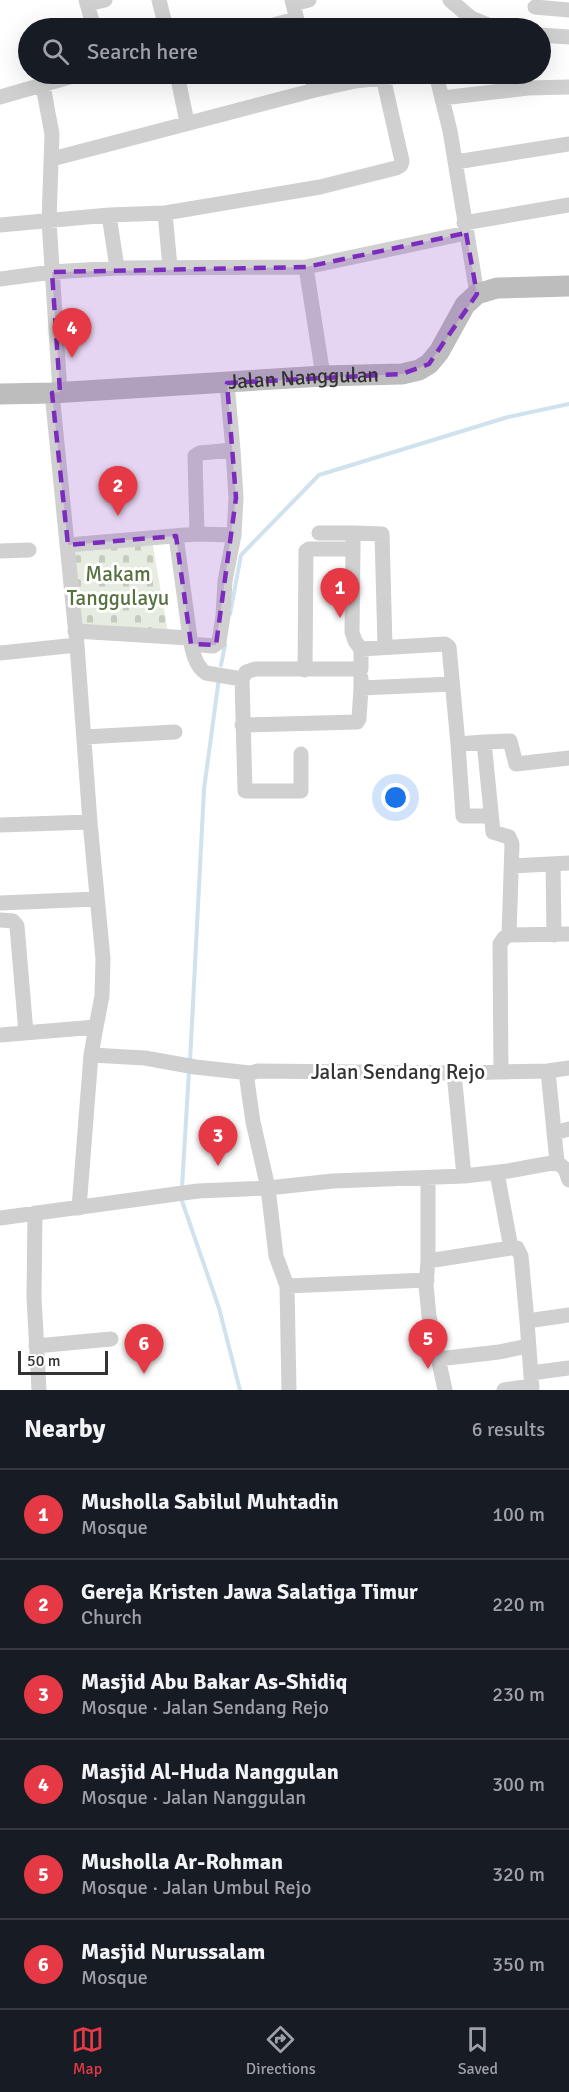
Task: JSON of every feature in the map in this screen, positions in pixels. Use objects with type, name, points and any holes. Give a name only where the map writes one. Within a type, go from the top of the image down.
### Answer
[{"type":"street","points":[[91,18],[87,2],[105,0]]},
{"type":"street","points":[[159,0],[164,18]]},
{"type":"street","points":[[295,13],[309,0]]},
{"type":"street","points":[[450,0],[471,18]]},
{"type":"street","points":[[535,7],[569,10]]},
{"type":"street","points":[[551,36],[569,38]]},
{"type":"street","points":[[0,97],[50,84]]},
{"type":"street","points":[[179,84],[187,122]]},
{"type":"street","points":[[313,84],[315,90]]},
{"type":"street","points":[[52,159],[187,122],[346,84]]},
{"type":"street","points":[[0,225],[109,215],[165,213],[320,187],[399,167],[402,161],[385,84]]},
{"type":"street","points":[[438,84],[456,162],[477,294],[497,288],[569,286]]},
{"type":"street","points":[[44,86],[51,122],[49,221],[56,393],[96,899],[103,959],[102,996],[91,1055],[79,1208]]},
{"type":"street","points":[[442,98],[528,88],[569,87]]},
{"type":"street","points":[[456,162],[569,144]]},
{"type":"street","points":[[0,279],[52,272],[117,268],[306,267],[569,205]]},
{"type":"street","points":[[165,213],[170,267]]},
{"type":"street","points":[[109,215],[117,268]]},
{"type":"street","points":[[306,267],[323,376]]},
{"type":"street","name":"Jalan Nanggulan","points":[[0,394],[56,393],[323,376],[402,374],[419,370],[429,364],[440,352],[465,305],[477,294]]},
{"type":"street","points":[[0,653],[76,638],[190,641],[213,646],[219,642],[225,581],[234,535],[236,498],[227,383]]},
{"type":"street","points":[[197,534],[195,456],[200,453],[233,450]]},
{"type":"street","points":[[319,532],[353,541]]},
{"type":"street","points":[[68,545],[197,534],[234,535]]},
{"type":"street","points":[[305,670],[306,551],[309,549],[382,534],[385,646]]},
{"type":"street","points":[[176,536],[190,641],[198,665],[206,673],[242,679]]},
{"type":"street","points":[[242,725],[357,722],[359,719],[362,649],[355,641],[352,632],[353,541]]},
{"type":"street","points":[[0,551],[29,550]]},
{"type":"street","points":[[362,649],[385,646],[447,644],[449,646],[463,816],[492,816]]},
{"type":"street","points":[[301,754],[301,791],[246,791],[242,725],[242,679],[245,673],[252,670],[361,669]]},
{"type":"street","points":[[361,688],[452,684]]},
{"type":"street","points":[[84,737],[175,732]]},
{"type":"street","points":[[458,744],[509,740],[516,764],[569,758]]},
{"type":"street","points":[[484,742],[493,832],[511,839],[509,935]]},
{"type":"street","points":[[0,825],[90,822]]},
{"type":"street","points":[[512,866],[569,863]]},
{"type":"street","points":[[501,1072],[500,944],[509,935],[561,934],[553,864]]},
{"type":"street","points":[[0,903],[96,899]]},
{"type":"street","points":[[0,920],[14,921],[16,926],[26,1033]]},
{"type":"street","points":[[0,1035],[96,1027]]},
{"type":"street","name":"Jalan Sendang Rejo","points":[[91,1055],[145,1058],[195,1067],[250,1073],[258,1071],[454,1073],[548,1071],[569,1068]]},
{"type":"street","points":[[548,1071],[561,1131],[557,1162]]},
{"type":"street","points":[[250,1073],[247,1080],[253,1122],[268,1188],[277,1262],[287,1286],[289,1390]]},
{"type":"street","points":[[454,1073],[464,1176]]},
{"type":"street","points":[[0,1218],[198,1191],[268,1188],[333,1181],[464,1176],[497,1173],[557,1162],[563,1166],[569,1179]]},
{"type":"street","points":[[497,1173],[511,1248]]},
{"type":"street","points":[[428,1178],[429,1316],[445,1390]]},
{"type":"street","points":[[35,1213],[34,1297],[39,1390]]},
{"type":"street","points":[[428,1261],[517,1248],[521,1256],[532,1383]]},
{"type":"street","points":[[287,1286],[427,1280]]},
{"type":"street","points":[[527,1322],[569,1315]]},
{"type":"street","points":[[36,1346],[111,1339]]},
{"type":"street","points":[[438,1359],[528,1346]]},
{"type":"street","points":[[504,1390],[532,1383],[569,1368]]},
{"type":"highlighted area","points":[[466,233],[477,294],[429,364],[402,374],[227,383],[236,498],[216,645],[191,644],[176,536],[68,545],[52,393],[60,392],[52,272],[306,267]]},
{"type":"green space","name":"Makam Tanggulayu","points":[[152,541],[168,632],[79,625],[72,548]]},
{"type":"waterway","points":[[230,614],[241,555],[319,475],[508,417],[569,404]]},
{"type":"waterway","points":[[221,665],[225,645]]},
{"type":"waterway","points":[[190,1062],[204,789],[219,678]]},
{"type":"waterway","points":[[182,1188],[189,1070]]},
{"type":"waterway","points":[[182,1196],[219,1308],[240,1390]]},
{"type":"place","name":"Masjid Al-Huda Nanggulan","points":[[72,358]]},
{"type":"place","name":"Gereja Kristen Jawa Salatiga Timur","points":[[118,516]]},
{"type":"place","name":"Musholla Sabilul Muhtadin","points":[[340,618]]},
{"type":"place","name":"Masjid Abu Bakar As-Shidiq","points":[[218,1166]]},
{"type":"place","name":"Musholla Ar-Rohman","points":[[428,1369]]},
{"type":"place","name":"Masjid Nurussalam","points":[[144,1374]]}]
